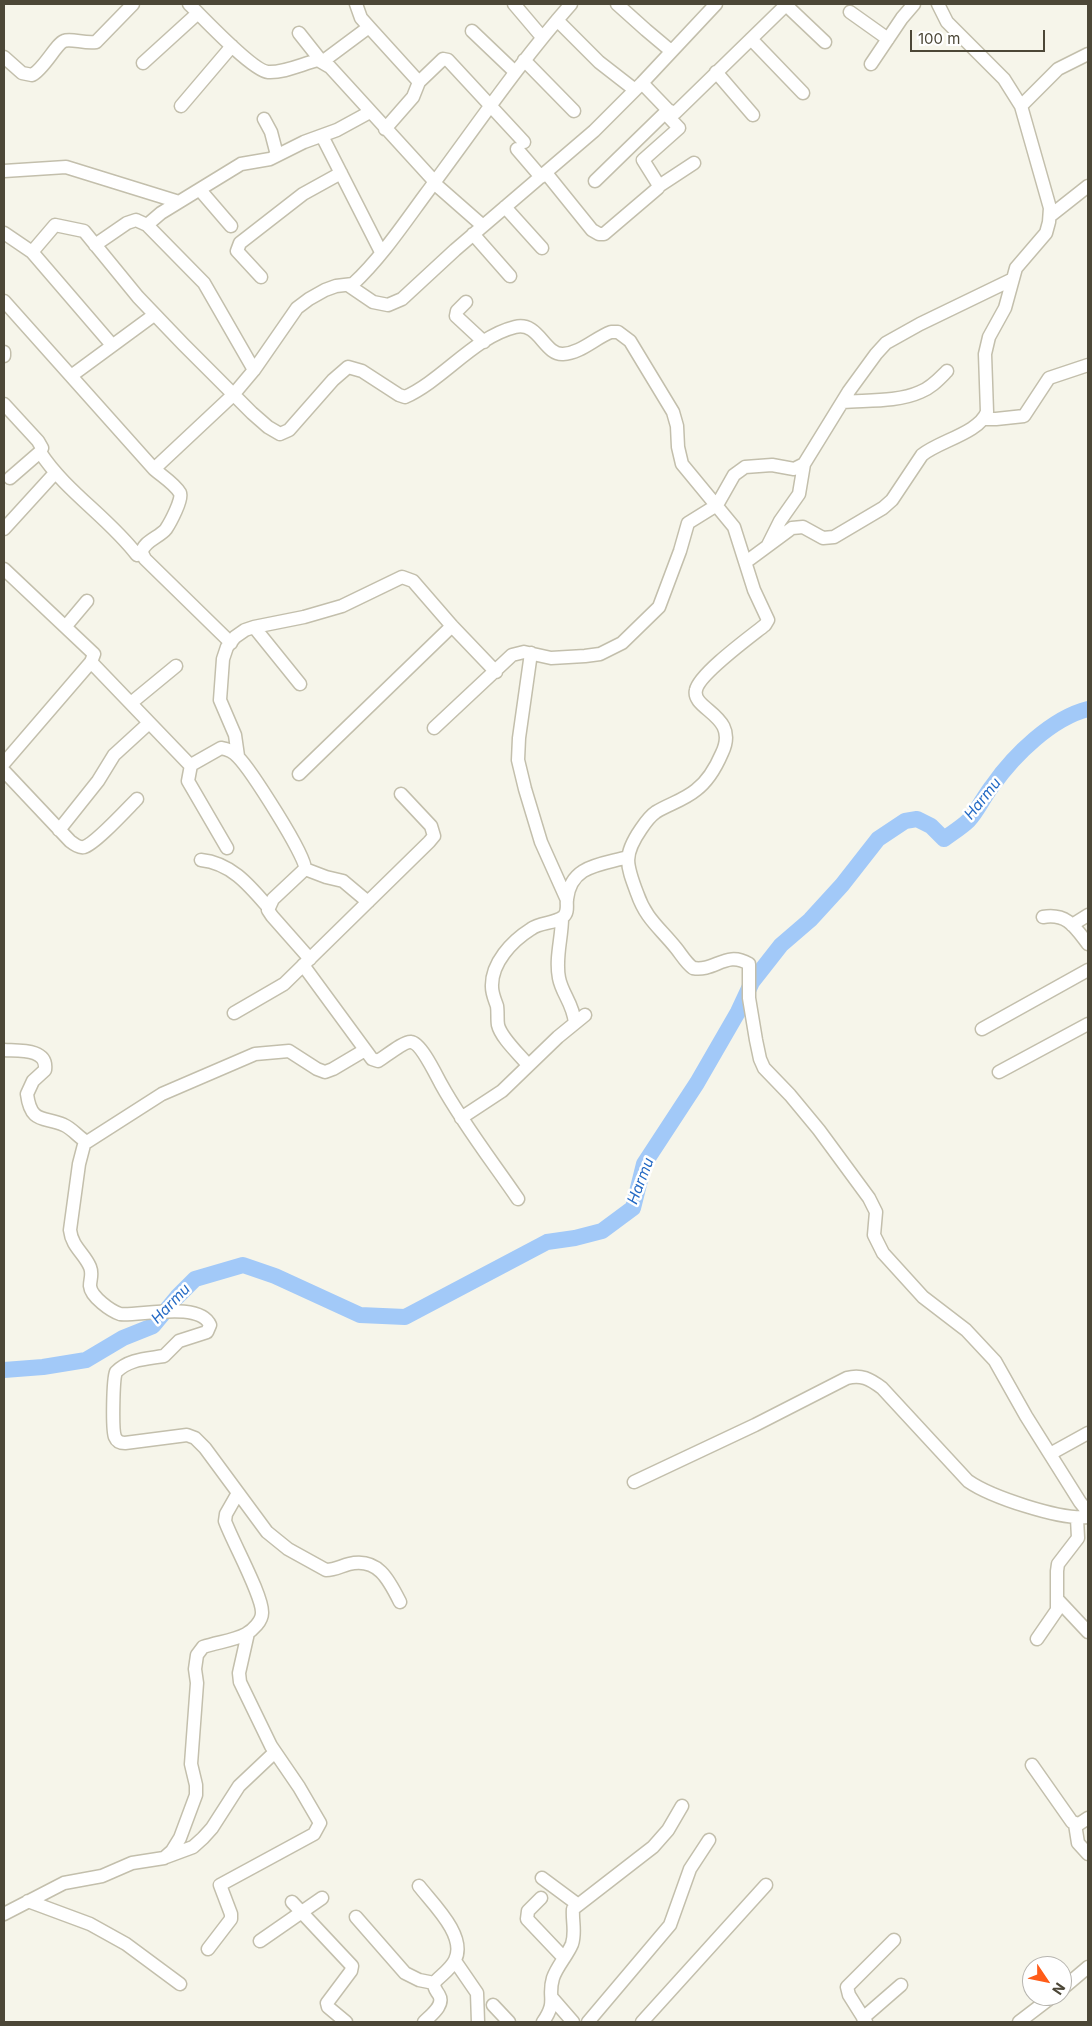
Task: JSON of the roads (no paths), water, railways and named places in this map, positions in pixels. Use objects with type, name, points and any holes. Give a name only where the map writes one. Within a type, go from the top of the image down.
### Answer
[{"type":"street","points":[[4,57],[22,73],[32,76],[47,62],[62,42],[67,40],[80,43],[96,42],[133,4]]},
{"type":"street","points":[[356,4],[361,18],[419,82]]},
{"type":"street","points":[[514,4],[542,37]]},
{"type":"street","points":[[154,469],[233,395],[254,370],[297,308],[325,290],[355,282],[381,252],[435,182],[524,60],[571,4]]},
{"type":"street","points":[[617,4],[672,51]]},
{"type":"street","points":[[698,4],[706,14]]},
{"type":"street","points":[[348,285],[373,302],[388,305],[395,303],[594,131],[716,4]]},
{"type":"street","points":[[666,112],[675,113],[787,4],[825,42]]},
{"type":"street","points":[[871,64],[914,4]]},
{"type":"street","points":[[746,562],[792,528],[803,527],[823,538],[834,537],[883,508],[892,500],[922,455],[972,428],[984,419],[987,412],[985,354],[989,337],[1005,308],[1013,273],[1020,260],[1046,233],[1050,216],[1046,191],[1021,106],[1004,79],[947,22],[938,4]]},
{"type":"street","points":[[143,63],[194,8],[232,46],[266,72],[280,71],[318,60],[330,66],[478,230],[510,276]]},
{"type":"street","points":[[850,12],[888,39]]},
{"type":"street","points":[[557,20],[599,62],[638,87],[666,112],[679,128],[642,160],[659,186]]},
{"type":"street","points":[[322,62],[369,27]]},
{"type":"street","points":[[472,31],[515,72]]},
{"type":"street","points":[[299,33],[322,62]]},
{"type":"street","points":[[751,39],[803,93]]},
{"type":"street","points":[[181,106],[232,46]]},
{"type":"street","points":[[1021,106],[1058,69],[1088,54]]},
{"type":"street","points":[[385,129],[413,96],[419,82],[443,59],[448,60],[491,105],[544,175],[592,230],[602,235],[609,231],[659,186],[694,163]]},
{"type":"street","points":[[524,60],[574,111]]},
{"type":"street","points":[[716,72],[753,115]]},
{"type":"street","points":[[147,224],[241,164],[250,161],[265,161],[370,112]]},
{"type":"street","points":[[595,181],[666,112]]},
{"type":"street","points":[[264,119],[271,132],[278,155]]},
{"type":"street","points":[[322,136],[381,252]]},
{"type":"street","points":[[4,171],[66,167],[179,202]]},
{"type":"street","points":[[261,277],[237,252],[240,243],[303,194],[341,173]]},
{"type":"street","points":[[1050,216],[1088,186]]},
{"type":"street","points":[[200,190],[231,226]]},
{"type":"street","points":[[505,207],[542,248]]},
{"type":"street","points":[[95,244],[127,223],[136,220],[147,224],[204,283],[254,370]]},
{"type":"street","points":[[32,252],[53,226],[84,231],[154,314],[233,395],[277,433],[284,434],[347,367],[362,371],[405,397],[484,342],[505,330],[520,326],[536,332],[553,352],[564,354],[573,352],[609,332],[616,332],[630,341],[673,412],[677,426],[678,447],[682,464],[734,527],[754,590],[768,618],[766,622],[702,679],[695,691],[698,699],[724,726],[727,736],[725,747],[702,785],[687,796],[651,816],[633,842],[628,858],[632,880],[646,914],[691,966],[703,968],[732,958],[749,964],[749,998],[760,1059],[764,1068],[813,1123],[869,1198],[876,1212],[874,1235],[883,1253],[923,1297],[966,1330],[995,1362],[1080,1502],[1084,1516],[1078,1538],[1058,1564],[1057,1610],[1037,1639]]},
{"type":"street","points":[[6,238],[32,252],[112,345]]},
{"type":"street","points":[[765,549],[780,521],[799,494],[804,464],[843,402],[876,354],[886,343],[920,324],[1011,280]]},
{"type":"street","points":[[4,301],[154,469],[179,491],[181,497],[165,530],[145,545],[142,549],[143,555],[230,643]]},
{"type":"street","points":[[466,302],[457,311],[456,316],[484,342]]},
{"type":"street","points":[[71,376],[154,314]]},
{"type":"street","points":[[984,419],[996,420],[1024,416],[1043,385],[1050,378],[1088,365]]},
{"type":"street","points":[[843,402],[898,398],[918,393],[929,387],[947,371]]},
{"type":"street","points":[[6,411],[38,441],[42,448],[40,452],[10,478]]},
{"type":"street","points":[[40,452],[56,473],[67,482],[137,555]]},
{"type":"street","points":[[434,728],[512,655],[524,652],[551,658],[585,656],[600,654],[622,643],[659,607],[680,551],[688,523],[717,505],[734,475],[745,467],[772,465],[794,469],[804,464]]},
{"type":"street","points":[[4,529],[56,473]]},
{"type":"street","points":[[4,569],[93,651],[91,662],[4,763]]},
{"type":"street","points":[[305,869],[304,860],[281,819],[238,756],[234,734],[220,700],[223,659],[230,643],[242,632],[254,627],[304,617],[342,606],[402,577],[413,581],[452,626],[496,672]]},
{"type":"street","points":[[66,626],[87,601]]},
{"type":"street","points":[[300,774],[452,626]]},
{"type":"street","points":[[254,627],[300,684]]},
{"type":"street","points":[[531,653],[519,738],[518,760],[524,789],[541,842],[567,900]]},
{"type":"street","points":[[91,662],[191,765]]},
{"type":"street","points":[[131,704],[176,666]]},
{"type":"street","points":[[59,830],[98,781],[114,755],[149,723]]},
{"type":"street","points":[[191,765],[221,748],[238,756]]},
{"type":"street","points":[[191,765],[188,782],[227,848]]},
{"type":"street","points":[[4,771],[59,830],[75,845],[84,847],[93,841],[137,799]]},
{"type":"street","points":[[234,1013],[284,984],[434,836],[431,826],[401,794]]},
{"type":"street","points":[[461,1118],[502,1091],[580,1019],[559,978],[558,948],[562,930],[562,918],[567,910],[570,886],[583,870],[628,858]]},
{"type":"street","points":[[201,860],[214,862],[229,869],[243,879],[268,906],[272,916],[306,962],[372,1059],[378,1060],[405,1042],[413,1042],[417,1045],[461,1118],[518,1199]]},
{"type":"street","points":[[305,869],[343,881],[368,902]]},
{"type":"street","points":[[268,906],[305,869]]},
{"type":"street","points":[[1072,925],[1088,915]]},
{"type":"street","points":[[1043,917],[1058,917],[1072,925],[1088,944]]},
{"type":"street","points":[[528,1065],[498,1025],[492,985],[504,953],[513,942],[539,924],[562,918]]},
{"type":"street","points":[[982,1029],[1088,970]]},
{"type":"street","points":[[999,1072],[1088,1024]]},
{"type":"street","points":[[4,1050],[31,1051],[44,1060],[45,1070],[32,1081],[27,1094],[33,1113],[46,1121],[63,1125],[89,1142],[130,1113],[162,1094],[255,1054],[289,1051],[325,1072],[365,1050]]},
{"type":"street","points":[[85,1141],[79,1164],[70,1224],[71,1240],[91,1271],[91,1289],[97,1298],[117,1313],[127,1315],[174,1311],[198,1315],[209,1322],[210,1329],[207,1332],[180,1340],[164,1356],[134,1361],[116,1372],[114,1385],[115,1436],[119,1442],[192,1436],[203,1445],[267,1532],[281,1544],[326,1570],[351,1564],[372,1565],[384,1574],[400,1602]]},
{"type":"street","points":[[634,1482],[755,1425],[847,1378],[858,1375],[882,1388],[968,1481],[977,1487],[990,1493],[1057,1514],[1084,1516]]},
{"type":"street","points":[[1050,1454],[1088,1433]]},
{"type":"street","points":[[164,1858],[172,1851],[180,1838],[196,1795],[191,1758],[197,1655],[203,1647],[248,1633],[259,1621],[262,1614],[258,1598],[225,1521],[226,1514],[238,1493]]},
{"type":"street","points":[[1058,1600],[1088,1632]]},
{"type":"street","points":[[208,1949],[231,1918],[220,1885],[314,1834],[320,1823],[318,1816],[275,1752],[240,1682],[239,1673],[248,1633]]},
{"type":"street","points":[[4,1914],[64,1883],[102,1876],[132,1863],[164,1858],[193,1847],[212,1828],[239,1786],[275,1752]]},
{"type":"street","points":[[1032,1765],[1075,1824],[1078,1843],[1088,1854]]},
{"type":"street","points":[[543,2022],[552,2006],[552,1980],[573,1938],[573,1909],[653,1846],[668,1830],[682,1806]]},
{"type":"street","points":[[1075,1824],[1082,1823],[1088,1818]]},
{"type":"street","points":[[588,2022],[667,1929],[673,1918],[690,1868],[709,1840]]},
{"type":"street","points":[[542,1878],[577,1904]]},
{"type":"street","points":[[642,2022],[766,1885]]},
{"type":"street","points":[[419,1886],[452,1928],[458,1944],[455,1961],[434,1983]]},
{"type":"street","points":[[260,1941],[322,1898]]},
{"type":"street","points":[[541,1898],[528,1911],[527,1919],[564,1958]]},
{"type":"street","points":[[28,1901],[90,1924],[126,1944],[180,1984]]},
{"type":"street","points":[[292,1902],[352,1966],[351,1971],[327,2003],[328,2007],[346,2022]]},
{"type":"street","points":[[356,1917],[405,1973],[419,1980],[434,1983]]},
{"type":"street","points":[[894,1940],[847,1987],[849,1995],[865,2020],[901,1985]]},
{"type":"street","points":[[455,1961],[477,1993],[478,2022]]},
{"type":"street","points":[[1072,1981],[1088,1967]]},
{"type":"street","points":[[424,2022],[440,2005],[441,2000],[434,1987],[434,1983]]},
{"type":"street","points":[[553,1999],[573,2022]]},
{"type":"street","points":[[493,2005],[509,2022]]},
{"type":"street","points":[[1019,2022],[1040,2006]]},
{"type":"waterway","name":"Harmu","points":[[4,1370],[43,1367],[86,1360],[123,1338],[153,1326],[195,1279],[243,1265],[275,1276],[360,1315],[405,1317],[547,1242],[575,1238],[602,1231],[633,1208],[644,1164],[697,1083],[738,1012],[752,982],[781,945],[810,920],[842,885],[878,839],[905,821],[917,819],[931,826],[944,839],[969,820],[1002,773],[1035,739],[1061,720],[1088,709]]}]
